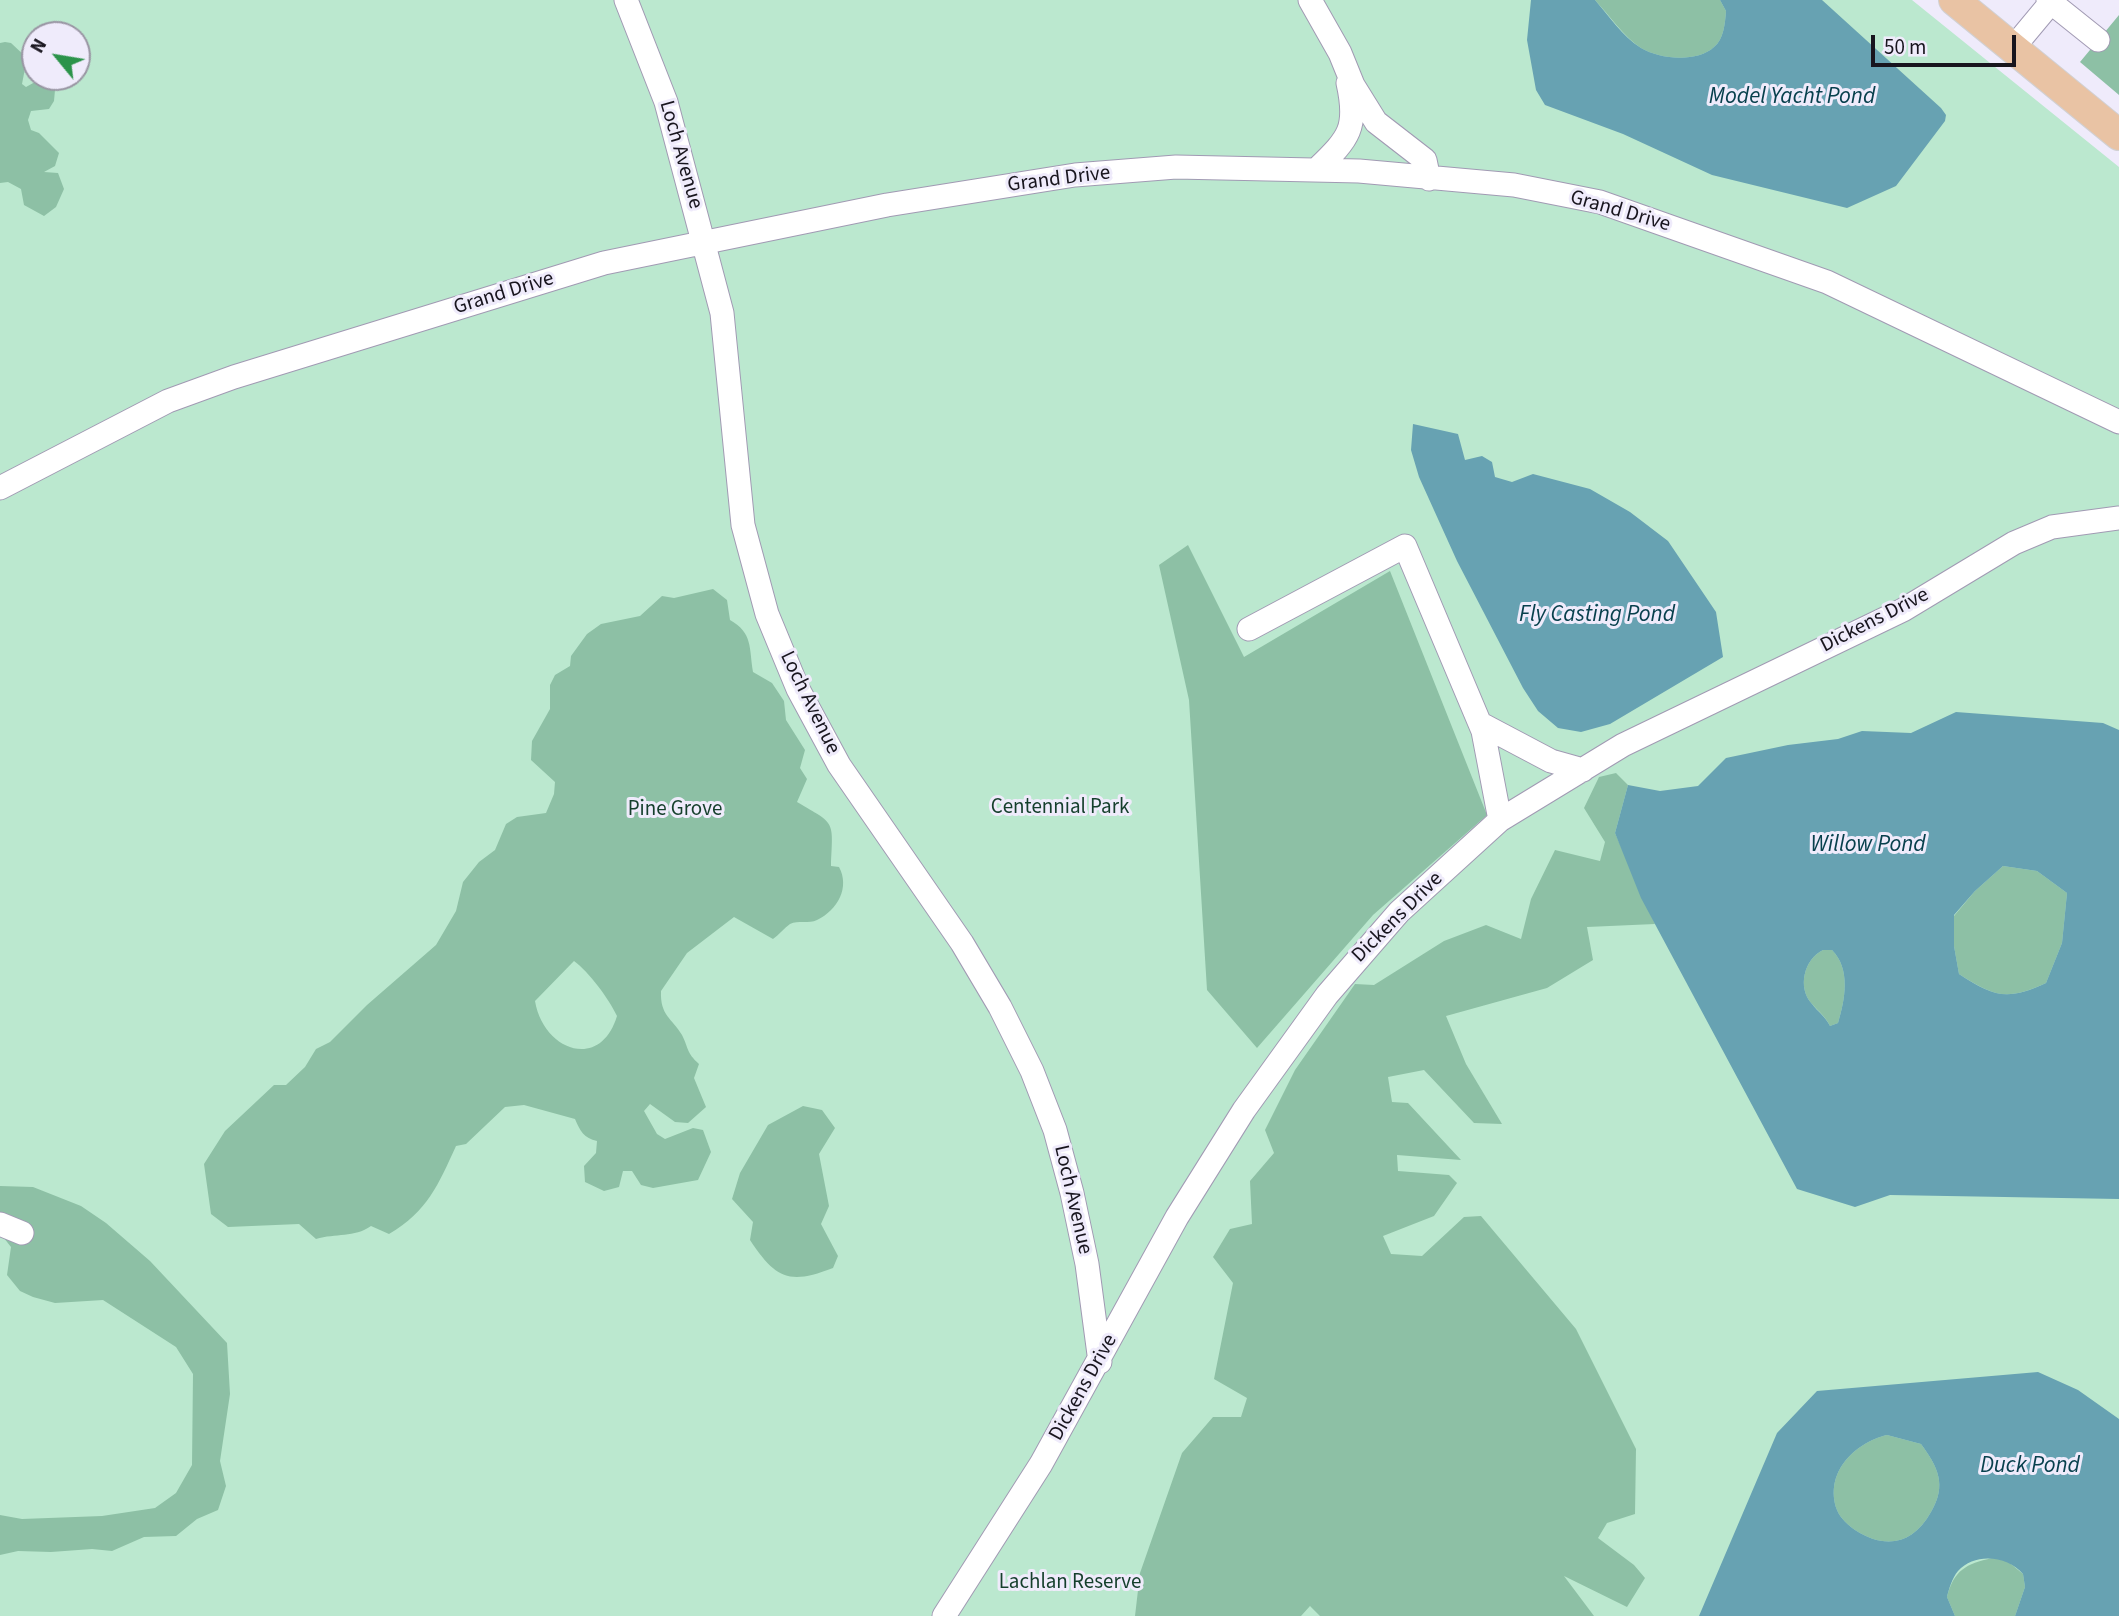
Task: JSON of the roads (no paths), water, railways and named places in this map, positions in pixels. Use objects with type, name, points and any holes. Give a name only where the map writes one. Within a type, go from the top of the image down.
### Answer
[{"type":"main road","points":[[1954,0],[2119,135]]},
{"type":"street","name":"Loch Avenue","points":[[626,0],[666,102],[722,313],[743,525],[767,614],[798,689],[839,765],[962,943],[1000,1007],[1032,1071],[1055,1130],[1072,1193],[1087,1264],[1100,1362]]},
{"type":"street","points":[[1310,0],[1340,53],[1353,85],[1376,121],[1425,160],[1429,179]]},
{"type":"street","points":[[2013,48],[2051,1],[2098,40]]},
{"type":"street","points":[[1318,168],[1343,143],[1353,126],[1349,86],[1340,53]]},
{"type":"street","name":"Grand Drive","points":[[0,488],[168,401],[234,377],[604,263],[887,205],[1074,175],[1176,167],[1318,168],[1514,185],[1600,202],[1827,282],[2119,422]]},
{"type":"street","name":"Dickens Drive","points":[[944,1616],[1009,1517],[1100,1362],[1185,1205],[1244,1110],[1300,1030],[1378,934],[1500,820],[1623,745],[1903,610],[2014,543],[2052,527],[2119,518]]},
{"type":"street","points":[[1250,629],[1405,547],[1481,724],[1500,820]]},
{"type":"street","points":[[1481,724],[1551,761],[1583,770]]},
{"type":"street","points":[[0,1224],[22,1233]]},
{"type":"water","name":"Model Yacht Pond","points":[[1531,0],[1595,0],[1622,32],[1641,48],[1658,55],[1678,58],[1707,52],[1720,40],[1726,11],[1720,0],[1822,0],[1941,108],[1946,115],[1945,121],[1896,186],[1847,208],[1712,175],[1623,134],[1545,105],[1536,90],[1527,40]]},
{"type":"water","name":"Fly Casting Pond","points":[[1413,424],[1458,434],[1465,460],[1482,456],[1492,462],[1495,477],[1512,482],[1533,474],[1590,489],[1630,512],[1668,541],[1716,612],[1723,657],[1610,724],[1581,732],[1558,728],[1538,711],[1523,688],[1457,561],[1419,477],[1411,450]]},
{"type":"water","name":"Willow Pond","points":[[1956,712],[2103,723],[2119,730],[2119,1199],[1890,1195],[1855,1207],[1797,1189],[1641,898],[1615,833],[1628,785],[1660,791],[1698,786],[1726,758],[1788,745],[1838,739],[1862,731],[1911,733]],"holes":[[[2003,866],[2037,871],[2067,893],[2062,943],[2046,983],[2011,994],[1992,992],[1959,974],[1954,946],[1954,915],[1975,891]],[[1823,950],[1832,950],[1838,958],[1845,985],[1838,1023],[1830,1026],[1807,997],[1804,982],[1811,960]]]},
{"type":"water","name":"Duck Pond","points":[[2038,1372],[2078,1390],[2119,1419],[2119,1616],[2015,1616],[2025,1587],[2023,1574],[2009,1563],[1982,1559],[1965,1565],[1951,1584],[1947,1597],[1955,1616],[1699,1616],[1777,1433],[1817,1391]],"holes":[[[1887,1435],[1921,1444],[1936,1469],[1939,1485],[1936,1502],[1924,1523],[1907,1537],[1888,1542],[1866,1536],[1847,1524],[1838,1513],[1834,1496],[1838,1472],[1853,1452]]]},
{"type":"park label","name":"Centennial Park","points":[[1060,808]]},
{"type":"park label","name":"Pine Grove","points":[[675,810]]},
{"type":"park label","name":"Lachlan Reserve","points":[[1070,1583]]}]
